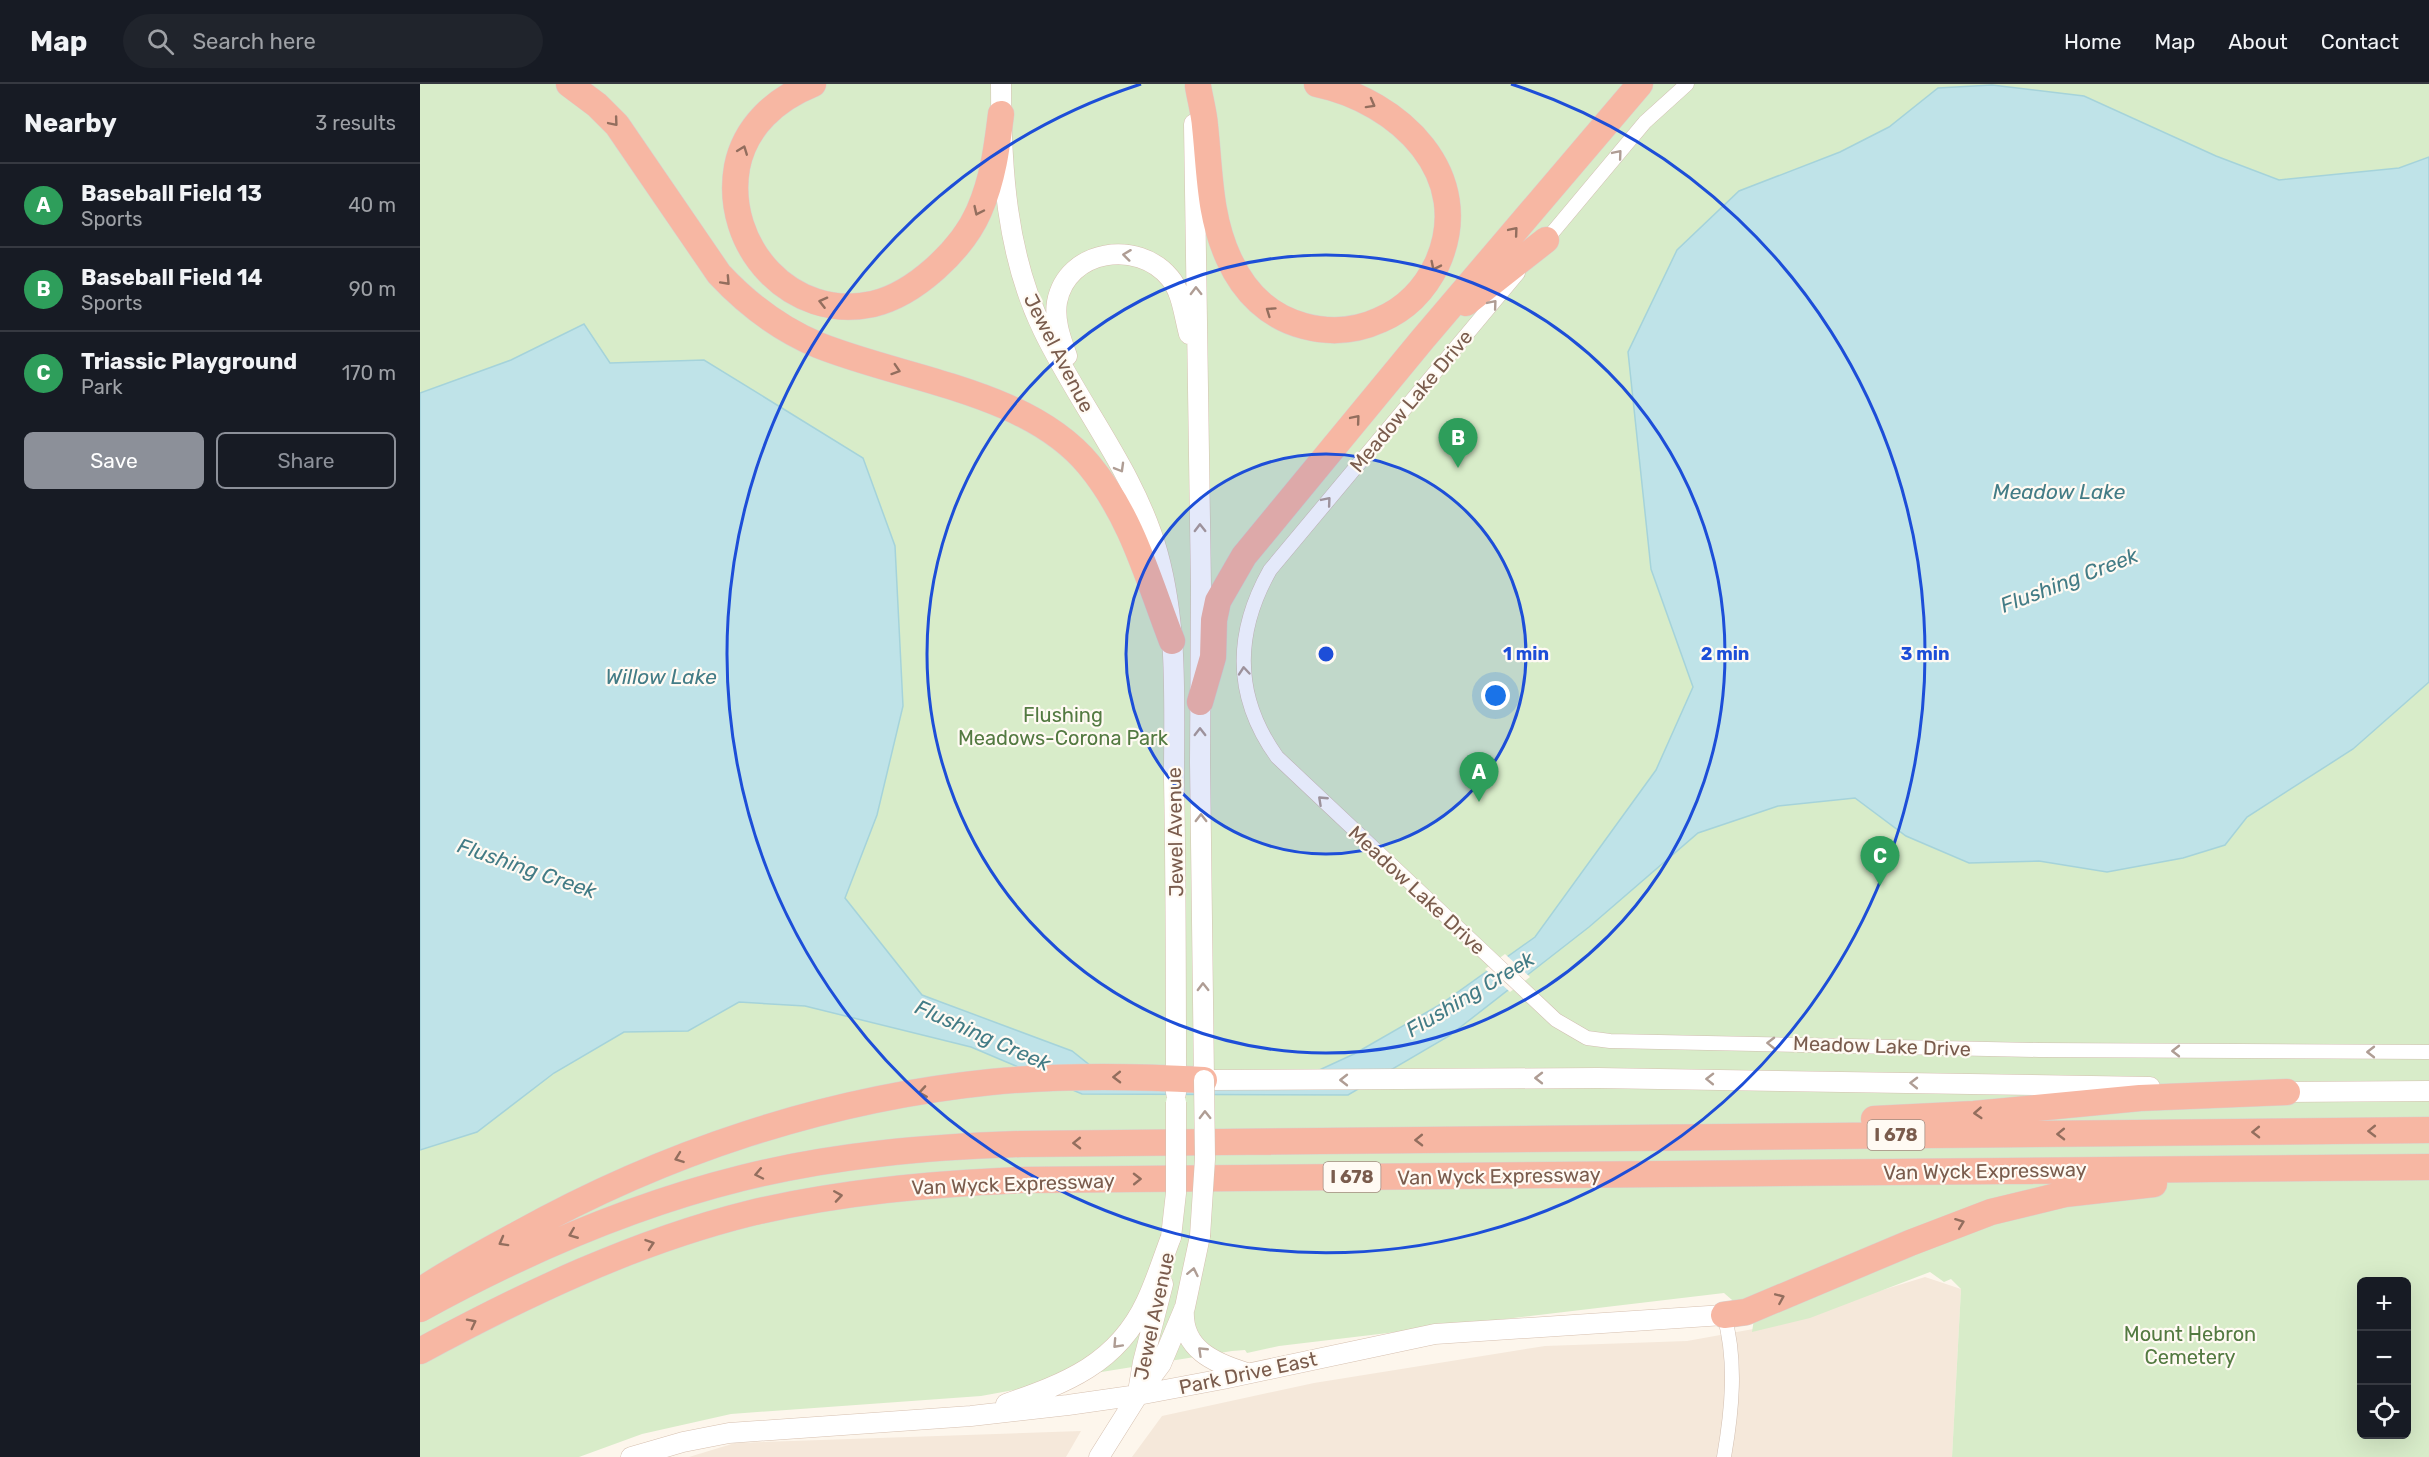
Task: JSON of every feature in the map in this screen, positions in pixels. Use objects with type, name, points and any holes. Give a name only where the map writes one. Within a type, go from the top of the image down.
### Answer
[{"type":"highway","points":[[569,84],[597,105],[617,125],[711,264],[739,294],[764,315],[819,345],[1008,407],[1043,424],[1068,443],[1105,486],[1126,520],[1173,641]]},
{"type":"highway","points":[[813,84],[778,103],[755,126],[738,164],[735,193],[737,214],[744,236],[760,263],[774,278],[793,291],[829,304],[861,305],[884,300],[917,282],[945,258],[979,212],[992,173],[1001,114]]},
{"type":"highway","points":[[1198,85],[1205,124],[1211,201],[1222,243],[1241,281],[1259,303],[1282,318],[1313,328],[1346,330],[1371,324],[1392,314],[1420,290],[1434,270],[1443,247],[1448,223],[1448,206],[1445,189],[1436,167],[1425,148],[1409,131],[1370,103],[1346,92],[1317,84]]},
{"type":"highway","points":[[1200,702],[1213,657],[1215,611],[1233,572],[1303,482],[1641,84]]},
{"type":"highway","points":[[1422,340],[1546,240]]},
{"type":"highway","points":[[420,1292],[452,1271],[598,1191],[669,1161],[800,1118],[876,1100],[990,1082],[1047,1078],[1157,1077],[1204,1080]]},
{"type":"highway","points":[[1478,1139],[1974,1114],[2140,1098],[2287,1092]]},
{"type":"highway","name":"Van Wyck Expressway","points":[[420,1309],[527,1254],[610,1219],[742,1178],[836,1159],[893,1152],[975,1145],[2429,1130]]},
{"type":"highway","name":"Van Wyck Expressway","points":[[420,1351],[542,1288],[623,1253],[665,1239],[751,1213],[797,1203],[842,1195],[931,1185],[1033,1180],[2429,1167]]},
{"type":"highway","points":[[1724,1315],[1746,1312],[1965,1221],[2014,1205],[2090,1191],[2315,1168]]},
{"type":"street","name":"Jewel Avenue","points":[[1001,84],[1008,210],[1019,264],[1042,329],[1128,481],[1151,532],[1166,585],[1173,641],[1176,1193],[1163,1282],[1143,1362],[1138,1395]]},
{"type":"street","name":"Meadow Lake Drive","points":[[1687,84],[1646,122],[1546,240],[1284,552],[1259,590],[1246,632],[1243,670],[1246,690],[1255,719],[1266,742],[1290,770],[1456,927],[1565,1027],[1587,1038],[1610,1041],[2040,1050],[2429,1052]]},
{"type":"street","name":"Jewel Avenue","points":[[1099,1457],[1138,1395],[1161,1364],[1185,1307],[1200,1236],[1205,1159],[1201,874],[1201,587],[1194,126],[1198,85]]},
{"type":"street","points":[[1081,400],[1060,337],[1057,301],[1064,285],[1075,271],[1089,261],[1103,256],[1120,254],[1143,258],[1157,266],[1170,278],[1178,292],[1197,366]]},
{"type":"street","points":[[1204,1080],[1598,1078],[2287,1092],[2429,1091]]},
{"type":"street","points":[[2366,1092],[2429,1081]]},
{"type":"street","points":[[971,1416],[1062,1384],[1098,1362],[1118,1343],[1141,1312],[1171,1237]]},
{"type":"street","points":[[1185,1307],[1185,1329],[1199,1349],[1216,1362],[1247,1373]]},
{"type":"street","points":[[1724,1315],[1729,1331],[1732,1390],[1731,1419],[1724,1457]]},
{"type":"street","name":"Park Drive East","points":[[631,1457],[683,1442],[729,1433],[971,1416],[1068,1406],[1138,1395],[1435,1334],[1724,1315]]},
{"type":"shaded area","points":[[1925,1277],[1961,1289],[1952,1457],[1132,1457],[1162,1416],[1314,1383],[1545,1346],[1687,1341],[1759,1328]]},
{"type":"shaded area","points":[[1081,1431],[1066,1457],[689,1457],[735,1443]]},
{"type":"green space","name":"Flushing Meadows-Corona Park","points":[[420,84],[2429,84],[2429,1457],[1952,1457],[1961,1289],[1951,1279],[1944,1282],[1930,1272],[1810,1318],[1752,1332],[1754,1319],[1724,1293],[1279,1346],[1247,1353],[1245,1350],[1232,1351],[1064,1378],[1064,1381],[981,1396],[731,1414],[642,1434],[579,1457],[420,1457]]},
{"type":"water","name":"Meadow Lake","points":[[1992,85],[2084,96],[2216,156],[2279,180],[2399,168],[2429,157],[2429,682],[2353,749],[2247,817],[2225,845],[2183,858],[2107,872],[2039,861],[1969,863],[1906,836],[1855,798],[1778,806],[1698,833],[1589,927],[1449,1036],[1348,1095],[1082,1094],[971,1047],[805,1006],[739,1002],[688,1031],[624,1032],[554,1073],[477,1132],[420,1150],[420,393],[511,360],[584,324],[610,363],[704,360],[863,458],[895,546],[903,706],[877,815],[845,898],[922,995],[1072,1051],[1096,1070],[1315,1072],[1354,1054],[1441,1004],[1535,937],[1656,770],[1693,687],[1651,569],[1628,352],[1677,250],[1739,191],[1840,152],[1889,127],[1938,88]]},
{"type":"pier","points":[[1505,954],[1530,977],[1510,992],[1485,969]]},
{"type":"place","name":"Baseball Field 14","points":[[1458,468]]},
{"type":"place","name":"Baseball Field 13","points":[[1479,802]]},
{"type":"place","name":"Triassic Playground","points":[[1880,886]]},
{"type":"water label","name":"Flushing Creek","points":[[2069,580]]},
{"type":"water label","name":"Willow Lake","points":[[661,676]]},
{"type":"water label","name":"Flushing Creek","points":[[527,868]]},
{"type":"water label","name":"Flushing Creek","points":[[1470,994]]},
{"type":"water label","name":"Flushing Creek","points":[[983,1035]]},
{"type":"park label","name":"Mount Hebron Cemetery","points":[[2190,1346]]}]
